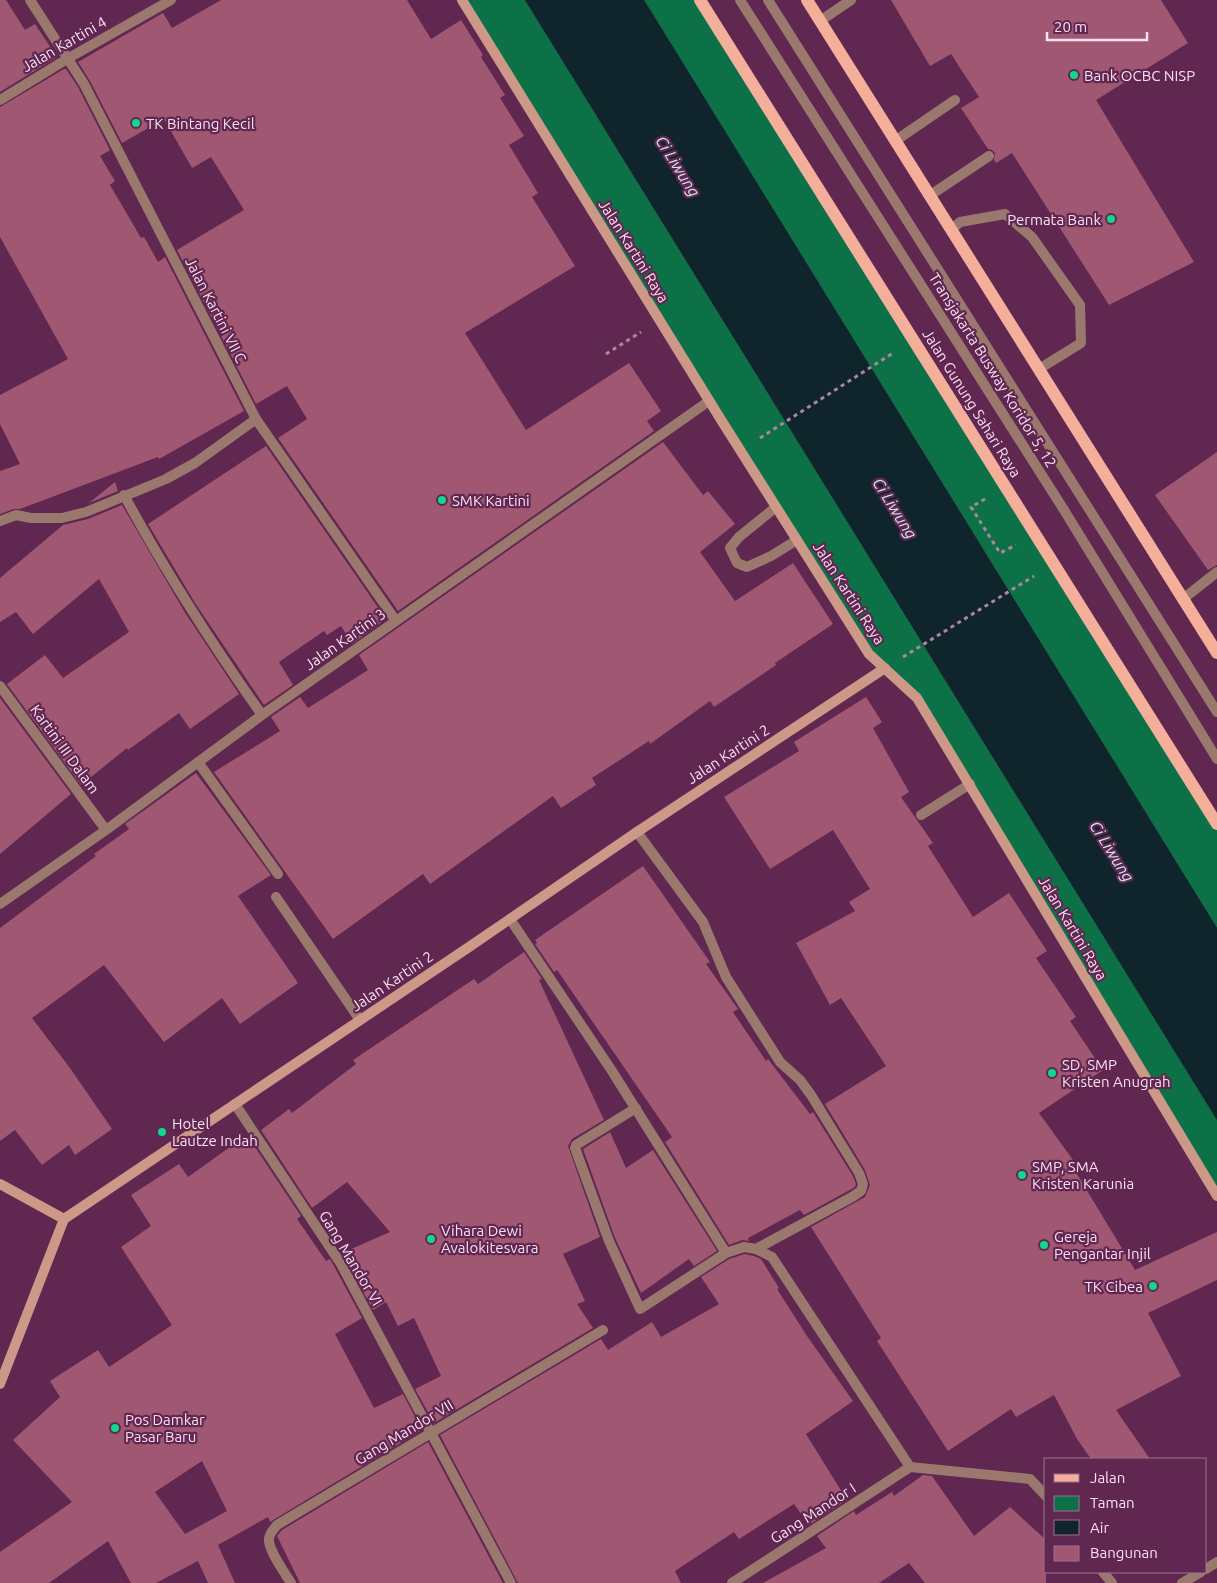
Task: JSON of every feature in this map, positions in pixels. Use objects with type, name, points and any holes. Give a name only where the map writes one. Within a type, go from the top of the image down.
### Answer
[{"type":"main road","name":"Jalan Gunung Sahari Raya","points":[[700,0],[1217,824]]},
{"type":"main road","points":[[806,0],[1217,653]]},
{"type":"street","name":"Jalan Kartini VII C","points":[[30,0],[88,93],[256,420],[396,621]]},
{"type":"street","name":"Jalan Kartini 4","points":[[0,100],[67,59],[171,0]]},
{"type":"street","name":"Jalan Kartini Raya","points":[[462,0],[709,401],[869,654],[917,698],[1217,1196]]},
{"type":"street","name":"Transjakarta Busway Koridor 5, 12","points":[[740,0],[1064,510],[1217,758]]},
{"type":"street","name":"Transjakarta Busway Koridor 5, 12","points":[[768,0],[1217,712]]},
{"type":"street","points":[[820,21],[851,0]]},
{"type":"street","points":[[895,141],[955,100]]},
{"type":"street","points":[[929,196],[989,156]]},
{"type":"street","points":[[951,230],[960,222],[1004,214],[1032,237],[1080,305],[1080,342],[1039,369]]},
{"type":"street","name":"Jalan Kartini 3","points":[[0,904],[106,830],[262,715],[709,401]]},
{"type":"street","points":[[0,521],[16,515],[31,518],[62,518],[86,512],[166,479],[188,467],[256,420]]},
{"type":"street","points":[[124,495],[156,553],[262,715]]},
{"type":"street","points":[[776,507],[739,537],[730,548],[738,563],[747,567],[758,563],[797,540]]},
{"type":"street","points":[[1183,598],[1217,572]]},
{"type":"street","name":"Jalan Kartini 2","points":[[64,1219],[637,832],[885,668]]},
{"type":"street","name":"Kartini III Dalam","points":[[0,686],[106,830]]},
{"type":"street","points":[[198,762],[278,874]]},
{"type":"street","points":[[922,815],[970,784]]},
{"type":"street","points":[[637,832],[703,922],[726,977],[780,1062],[800,1080],[812,1095],[859,1172],[863,1184],[861,1192],[756,1249]]},
{"type":"street","points":[[276,897],[360,1020]]},
{"type":"street","points":[[510,919],[636,1108],[726,1253]]},
{"type":"street","name":"Gang Mandor VI","points":[[235,1104],[340,1264],[511,1583]]},
{"type":"street","points":[[636,1108],[576,1144],[575,1148],[609,1241],[640,1309],[726,1253],[744,1247],[756,1249],[772,1258],[910,1468],[1030,1479],[1044,1494]]},
{"type":"street","points":[[0,1184],[64,1219],[5,1359],[0,1384]]},
{"type":"street","name":"Gang Mandor VII","points":[[290,1583],[268,1541],[277,1525],[603,1330]]},
{"type":"street","name":"Gang Mandor I","points":[[732,1583],[910,1468]]},
{"type":"street","points":[[1104,1573],[1112,1583]]},
{"type":"street","points":[[1182,1583],[1199,1573]]},
{"type":"path","points":[[606,354],[639,333]]},
{"type":"path","points":[[755,441],[875,364]]},
{"type":"path","points":[[982,500],[971,506],[1000,553]]},
{"type":"path","points":[[918,648],[1013,589]]},
{"type":"green space","points":[[462,0],[525,0],[1217,1120],[1217,1196],[917,698],[869,654]]},
{"type":"green space","points":[[644,0],[700,0],[1217,824],[1217,928]]},
{"type":"water","name":"Ci Liwung","points":[[525,0],[644,0],[1217,928],[1217,1120]]},
{"type":"building","points":[[0,0],[6,0],[25,30],[35,24],[57,57],[0,92]]},
{"type":"building","points":[[221,0],[407,0],[431,39],[461,20],[505,95],[500,98],[524,136],[509,145],[538,193],[532,197],[575,266],[465,333],[526,430],[629,363],[661,411],[647,421],[654,431],[398,611],[278,438],[307,419],[287,386],[256,404],[177,250],[244,210],[211,157],[192,168],[164,119],[122,143],[78,62],[163,13],[172,28]]},
{"type":"building","points":[[891,0],[1161,0],[1188,43],[1096,100],[1194,262],[1109,305],[1012,153],[996,163],[994,160],[995,153],[988,149],[961,108],[979,97],[951,54],[930,66]]},
{"type":"building","points":[[66,69],[78,87],[110,150],[100,156],[115,181],[110,185],[141,238],[144,237],[158,262],[165,257],[244,411],[159,459],[158,457],[20,509],[0,514],[0,471],[20,464],[0,424],[0,395],[68,359],[0,237],[0,107]]},
{"type":"building","points":[[663,442],[703,495],[708,491],[735,524],[700,552],[735,601],[793,563],[833,624],[714,707],[710,701],[650,744],[649,741],[592,778],[596,785],[561,808],[553,796],[430,884],[423,874],[333,939],[214,772],[280,731],[271,717],[300,697],[308,708],[368,670],[359,655]]},
{"type":"building","points":[[266,446],[386,619],[352,644],[341,626],[327,635],[324,631],[279,662],[293,685],[264,705],[195,603],[148,524]]},
{"type":"building","points":[[1217,452],[1217,565],[1208,570],[1155,495]]},
{"type":"building","points":[[115,482],[118,491],[89,503]]},
{"type":"building","points":[[122,505],[184,611],[239,694],[190,729],[179,713],[128,750],[127,748],[81,785],[7,684],[45,655],[63,678],[129,632],[99,579],[33,634],[16,612],[0,622],[0,578],[63,525],[88,519]]},
{"type":"building","points":[[866,697],[882,722],[873,728],[909,792],[901,797],[933,843],[928,846],[973,917],[1009,893],[1047,951],[1036,958],[1076,1017],[1070,1021],[1103,1070],[1039,1113],[1081,1171],[1077,1174],[1135,1270],[1217,1232],[1217,1280],[1148,1313],[1181,1376],[1116,1410],[1149,1458],[1090,1458],[1077,1439],[1054,1395],[1016,1417],[1011,1409],[948,1451],[877,1341],[881,1338],[811,1227],[865,1197],[870,1185],[865,1170],[825,1104],[886,1066],[841,998],[830,1005],[796,943],[855,911],[849,902],[870,889],[833,830],[770,869],[724,797],[799,751],[794,742]]},
{"type":"building","points":[[0,698],[71,794],[0,854]]},
{"type":"building","points":[[196,773],[271,875],[238,896],[298,983],[240,1024],[222,998],[164,1042],[104,965],[32,1018],[70,1068],[112,1129],[75,1155],[69,1145],[42,1165],[15,1130],[0,1141],[0,928],[129,829],[125,824]]},
{"type":"building","points":[[643,866],[710,962],[706,964],[738,1009],[733,1012],[766,1061],[768,1059],[810,1114],[813,1112],[853,1176],[856,1184],[855,1187],[804,1215],[800,1210],[748,1238],[749,1241],[742,1240],[729,1245],[665,1142],[672,1137],[557,970],[554,972],[535,944],[537,943],[535,940]]},
{"type":"building","points":[[524,952],[542,979],[539,980],[604,1120],[572,1139],[568,1146],[600,1237],[563,1254],[585,1301],[577,1304],[593,1328],[434,1423],[415,1389],[441,1376],[414,1318],[398,1326],[386,1302],[373,1310],[342,1253],[390,1232],[347,1182],[312,1208],[261,1130],[289,1109],[292,1113],[356,1064],[353,1060],[474,979],[478,984]]},
{"type":"building","points":[[610,1132],[626,1168],[653,1150],[717,1251],[694,1266],[689,1259],[641,1293],[615,1238],[583,1149]]},
{"type":"building","points":[[249,1138],[301,1216],[297,1219],[326,1261],[330,1259],[362,1318],[335,1334],[374,1408],[403,1394],[422,1430],[270,1522],[268,1517],[218,1545],[235,1583],[208,1583],[198,1561],[156,1583],[131,1583],[108,1541],[49,1583],[0,1583],[0,1552],[72,1502],[13,1440],[60,1397],[50,1381],[98,1350],[109,1367],[172,1325],[121,1247],[151,1226],[131,1195],[179,1164],[188,1177],[237,1142],[240,1145]],"holes":[[[202,1461],[227,1511],[185,1534],[155,1492]]]},
{"type":"building","points":[[745,1254],[761,1259],[779,1288],[777,1289],[807,1336],[853,1401],[806,1434],[847,1500],[809,1525],[794,1504],[739,1539],[734,1532],[675,1571],[681,1583],[518,1583],[440,1435],[601,1339],[608,1350],[652,1322],[661,1337],[719,1304],[701,1277],[729,1259]]},
{"type":"building","points":[[428,1442],[503,1583],[300,1583],[277,1536],[282,1530]]},
{"type":"building","points":[[923,1475],[932,1476],[974,1536],[1010,1507],[1044,1538],[1044,1573],[1046,1573],[1046,1583],[925,1583],[909,1563],[879,1583],[763,1583],[826,1548],[817,1536],[854,1511],[856,1515],[892,1492],[894,1496]]},
{"type":"place","name":"Bank OCBC NISP","points":[[1074,75]]},
{"type":"place","name":"TK Bintang Kecil","points":[[136,123]]},
{"type":"place","name":"Permata Bank","points":[[1111,219]]},
{"type":"place","name":"SMK Kartini","points":[[442,500]]},
{"type":"place","name":"SD, SMP Kristen Anugrah","points":[[1052,1073]]},
{"type":"place","name":"Hotel Lautze Indah","points":[[162,1132]]},
{"type":"place","name":"SMP, SMA Kristen Karunia","points":[[1022,1175]]},
{"type":"place","name":"Vihara Dewi Avalokitesvara","points":[[431,1239]]},
{"type":"place","name":"Gereja Pengantar Injil","points":[[1044,1245]]},
{"type":"place","name":"TK Cibea","points":[[1153,1286]]},
{"type":"place","name":"Pos Damkar Pasar Baru","points":[[115,1428]]}]
